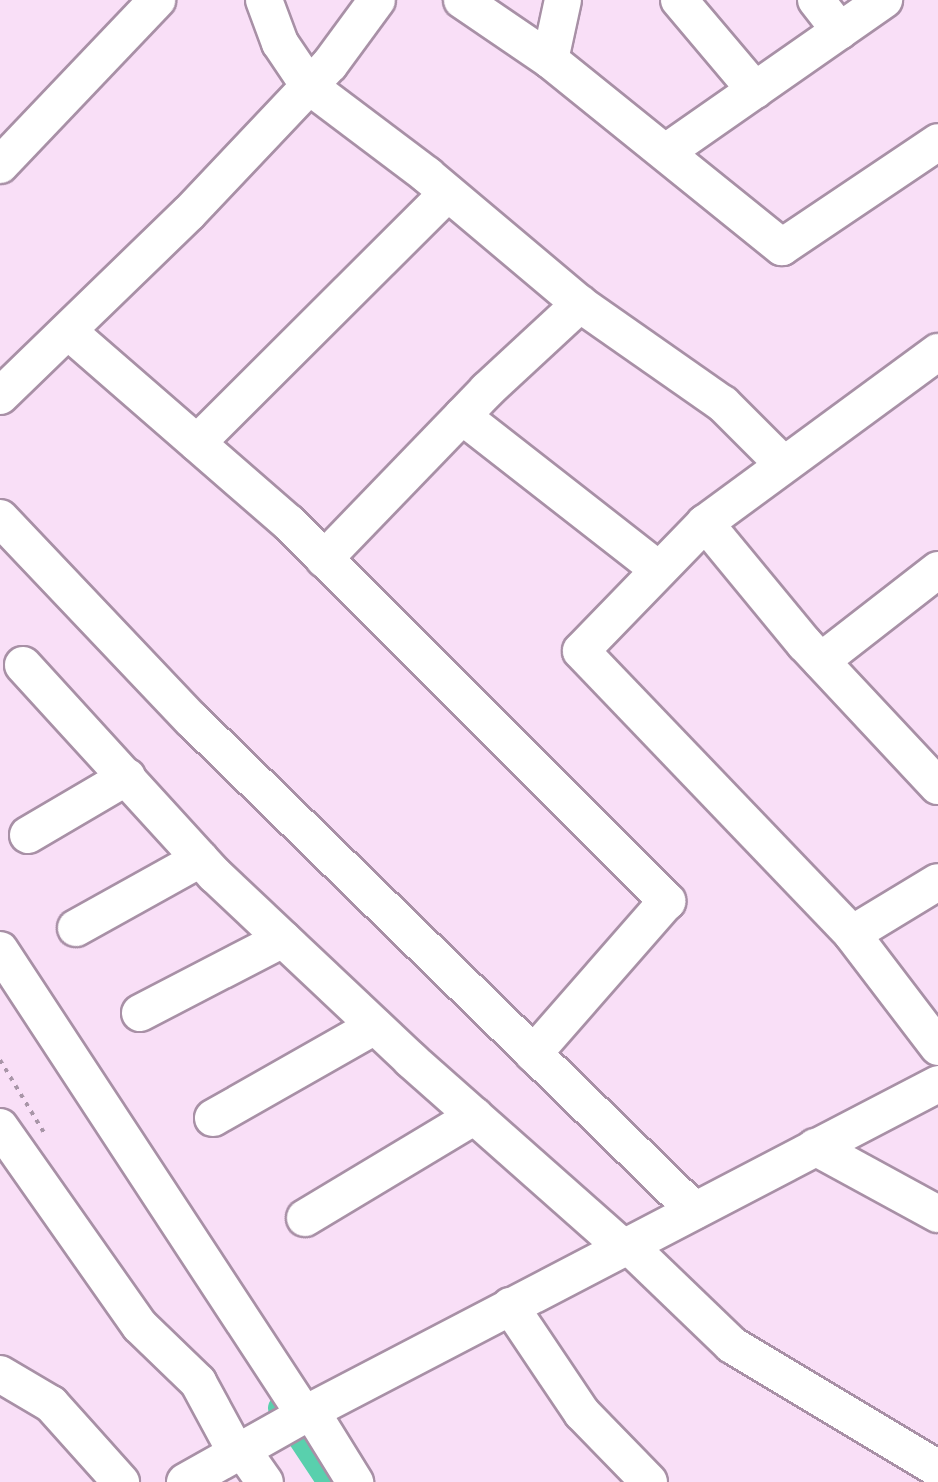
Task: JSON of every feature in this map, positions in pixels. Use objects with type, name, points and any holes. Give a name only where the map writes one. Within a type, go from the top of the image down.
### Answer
[{"type":"street","points":[[0,165],[157,0]]},
{"type":"street","points":[[264,0],[280,43],[309,86],[448,193],[580,304],[723,404],[783,464]]},
{"type":"street","points":[[0,396],[309,86],[377,0]]},
{"type":"street","points":[[462,0],[550,60],[782,247],[938,142]]},
{"type":"street","points":[[550,60],[563,0]]},
{"type":"street","points":[[679,0],[755,90]]},
{"type":"street","points":[[816,0],[840,31]]},
{"type":"street","points":[[666,152],[884,0]]},
{"type":"street","points":[[197,443],[448,193]]},
{"type":"street","points":[[324,559],[462,416],[580,304]]},
{"type":"street","points":[[68,331],[324,559],[667,901],[533,1054]]},
{"type":"street","points":[[938,352],[705,523],[581,651],[852,934],[938,1047]]},
{"type":"street","points":[[462,416],[659,570]]},
{"type":"street","points":[[0,518],[192,720],[694,1210]]},
{"type":"street","points":[[705,523],[821,661],[938,786]]},
{"type":"street","points":[[821,661],[938,570]]},
{"type":"street","points":[[23,665],[200,859],[283,939],[475,1116],[748,1357],[938,1469]]},
{"type":"street","points":[[28,835],[127,777]]},
{"type":"street","points":[[76,928],[200,859]]},
{"type":"street","points":[[852,934],[938,882]]},
{"type":"street","points":[[140,1013],[283,939]]},
{"type":"street","points":[[0,950],[305,1414],[355,1482]]},
{"type":"street","points":[[213,1118],[375,1026]]},
{"type":"street","points":[[185,1482],[305,1414],[938,1084]]},
{"type":"street","points":[[305,1218],[475,1116]]},
{"type":"street","points":[[0,1127],[140,1326],[198,1382],[265,1482]]},
{"type":"street","points":[[815,1147],[938,1214]]},
{"type":"street","points":[[510,1306],[599,1434],[649,1482]]},
{"type":"street","points":[[0,1374],[51,1404],[121,1482]]},
{"type":"waterway","points":[[281,1408],[330,1482]]}]
